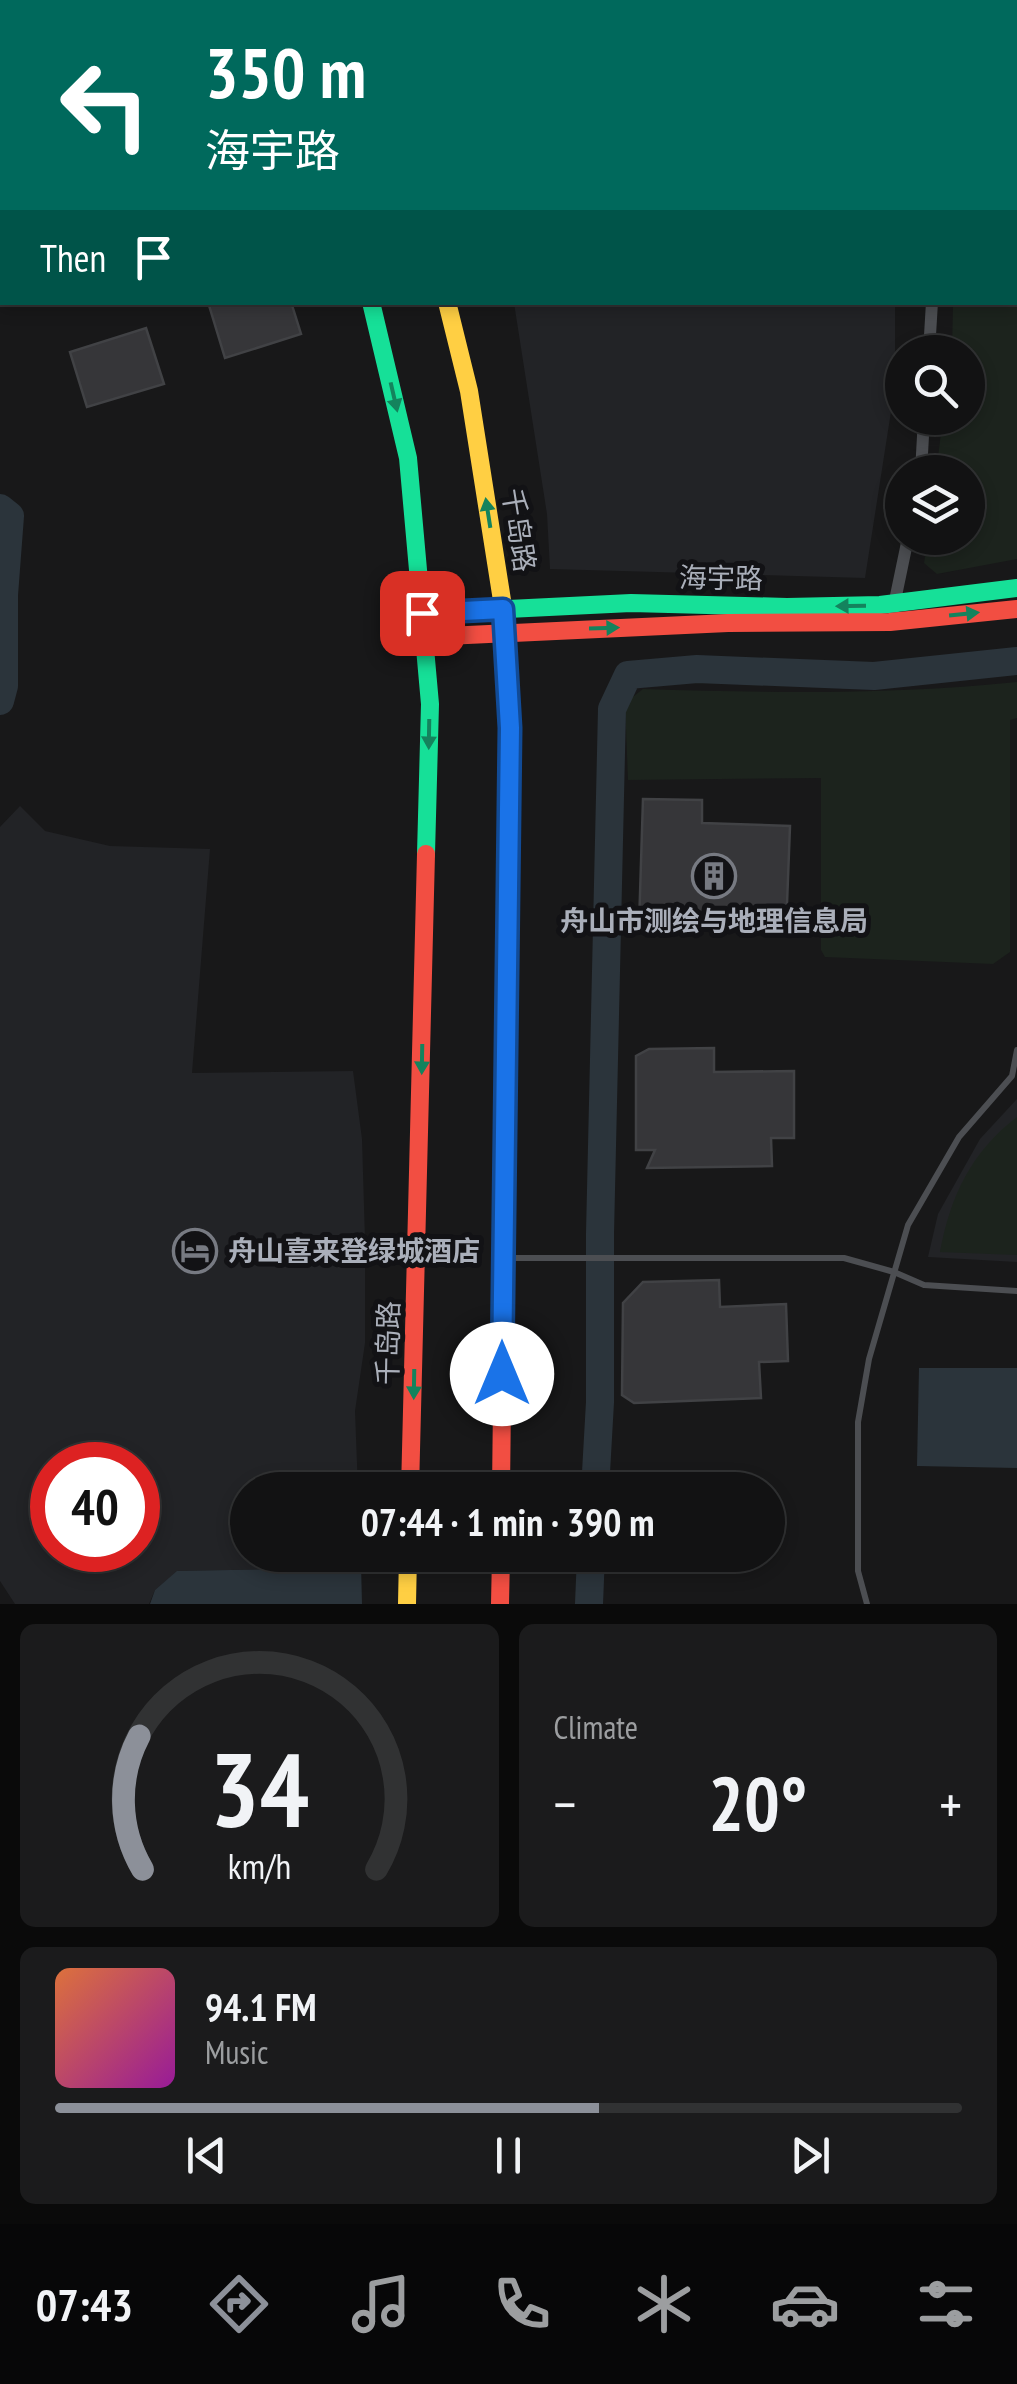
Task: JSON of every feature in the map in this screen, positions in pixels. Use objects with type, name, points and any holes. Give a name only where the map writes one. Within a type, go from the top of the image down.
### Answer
[{"type":"street","name":"千岛路","points":[[372,305],[408,458],[430,723],[410,1472]]},
{"type":"street","name":"千岛路","points":[[448,305],[469,391],[507,632],[510,728],[501,1472]]},
{"type":"street","points":[[929,335],[932,305]]},
{"type":"street","points":[[892,613],[904,555]]},
{"type":"street","name":"海宇路","points":[[422,613],[631,603],[892,613],[1017,588]]},
{"type":"street","name":"海宇路","points":[[425,637],[1017,608]]},
{"type":"street","points":[[407,1604],[408,1572]]},
{"type":"street","points":[[500,1604],[501,1572]]},
{"type":"lane","points":[[868,1604],[858,1571],[858,1422],[869,1359],[908,1225],[958,1138],[1012,1076],[1017,1050]]},
{"type":"lane","points":[[502,1258],[844,1258],[924,1285],[1017,1291]]},
{"type":"shaded area","points":[[514,305],[895,305],[895,335],[885,335],[887,435],[865,578],[550,569],[547,514]]},
{"type":"shaded area","points":[[953,305],[1017,305],[1017,559],[937,574],[924,563],[925,555],[985,555],[985,455],[938,455],[941,435],[985,435],[985,335],[952,335]]},
{"type":"shaded area","points":[[1017,682],[1017,718],[1010,720],[1010,952],[993,964],[825,957],[821,950],[821,778],[628,780],[625,703],[643,689],[830,692]]},
{"type":"shaded area","name":"舟山喜来登绿城酒店","points":[[20,806],[45,831],[110,846],[210,849],[192,1073],[353,1071],[362,1139],[365,1343],[355,1411],[357,1472],[230,1472],[230,1570],[178,1571],[155,1590],[149,1604],[15,1604],[0,1581],[0,827]]},
{"type":"shaded area","points":[[1017,1099],[1017,1262],[928,1257],[938,1214],[980,1139]]},
{"type":"shaded area","points":[[1017,1117],[1017,1255],[940,1252],[965,1177],[987,1145]]},
{"type":"shaded area","points":[[919,1368],[1017,1368],[1017,1468],[917,1466]]},
{"type":"shaded area","points":[[177,1571],[361,1572],[362,1604],[150,1604],[155,1590]]},
{"type":"building","points":[[209,305],[292,305],[301,334],[225,358]]},
{"type":"building","points":[[146,328],[164,384],[87,407],[70,352]]},
{"type":"building","name":"舟山市测绘与地理信息局","points":[[643,799],[702,800],[702,823],[790,826],[786,930],[639,926]]},
{"type":"building","points":[[714,1048],[714,1072],[794,1071],[794,1138],[771,1138],[772,1166],[647,1168],[655,1150],[636,1150],[636,1056],[649,1049]]},
{"type":"building","points":[[719,1280],[720,1307],[786,1304],[788,1361],[759,1362],[761,1398],[634,1403],[622,1395],[623,1303],[643,1282]]},
{"type":"waterway","points":[[0,508],[10,516],[4,595],[4,686],[0,701]]},
{"type":"waterway","points":[[596,1472],[612,709],[628,675],[697,669],[874,676],[1017,661]]},
{"type":"waterway","points":[[589,1604],[590,1572]]},
{"type":"traffic: fast","points":[[372,305],[408,458],[430,704],[426,854]]},
{"type":"traffic: fast","points":[[423,613],[631,603],[880,605],[1017,588]]},
{"type":"traffic: slow","points":[[448,305],[469,391],[507,632],[509,782]]},
{"type":"traffic: slow","points":[[407,1604],[408,1572]]},
{"type":"traffic: jam","points":[[425,637],[728,623],[890,622],[1017,609]]},
{"type":"traffic: jam","points":[[501,1472],[509,782]]},
{"type":"traffic: jam","points":[[410,1472],[426,854]]},
{"type":"traffic: jam","points":[[500,1604],[501,1572]]},
{"type":"place","name":"舟山市测绘与地理信息局","points":[[714,876]]},
{"type":"place","name":"舟山喜来登绿城酒店","points":[[195,1251]]},
{"type":"route","points":[[422,613],[503,609],[507,632],[510,728],[502,1374]]}]
